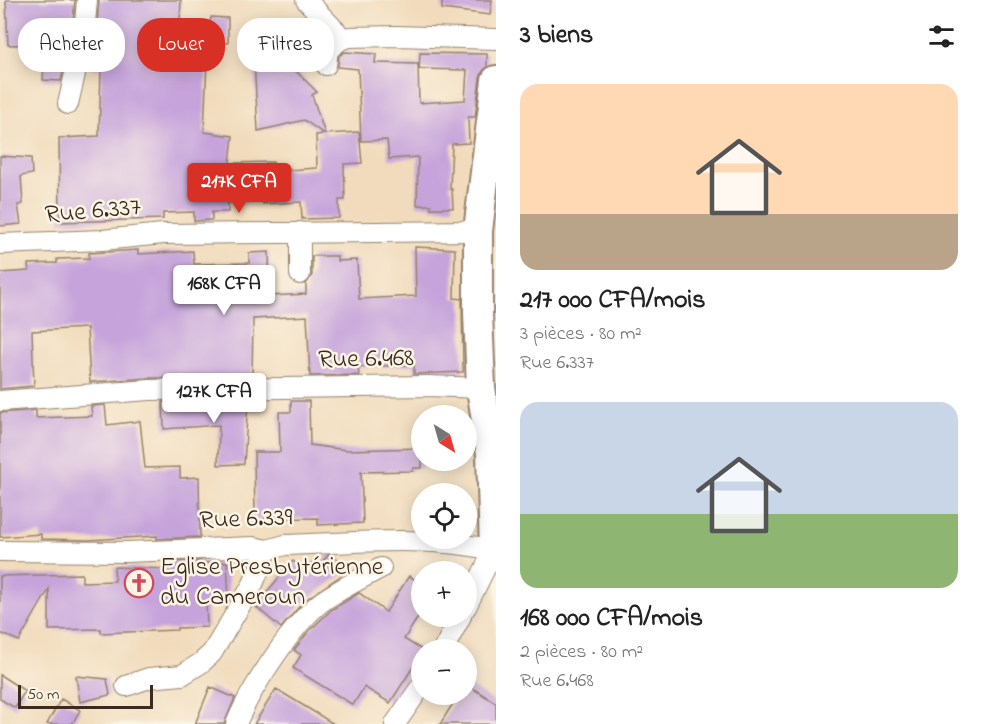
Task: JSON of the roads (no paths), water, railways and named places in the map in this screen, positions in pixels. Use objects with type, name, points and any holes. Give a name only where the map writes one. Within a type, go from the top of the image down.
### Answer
[{"type":"street","points":[[68,104],[84,35],[87,0]]},
{"type":"street","points":[[306,0],[337,32],[340,40]]},
{"type":"street","points":[[334,45],[348,37],[496,39]]},
{"type":"street","points":[[477,585],[495,550],[491,454],[481,388],[478,231],[495,89]]},
{"type":"street","name":"Rue 6.337","points":[[0,244],[102,240],[163,234],[478,231]]},
{"type":"street","points":[[300,232],[300,274]]},
{"type":"street","name":"Rue 6.468","points":[[0,401],[150,390],[428,386],[481,388]]},
{"type":"street","name":"Rue 6.339","points":[[0,551],[127,552],[253,547],[267,550],[285,546],[397,542],[464,543],[495,550]]},
{"type":"street","points":[[126,686],[149,678],[182,675],[212,653],[253,584],[267,550]]},
{"type":"street","points":[[236,724],[256,686],[305,617],[323,600],[381,568]]},
{"type":"street","points":[[395,724],[411,701]]},
{"type":"place","name":"Eglise Presbytérienne du Cameroun","points":[[139,583]]}]
